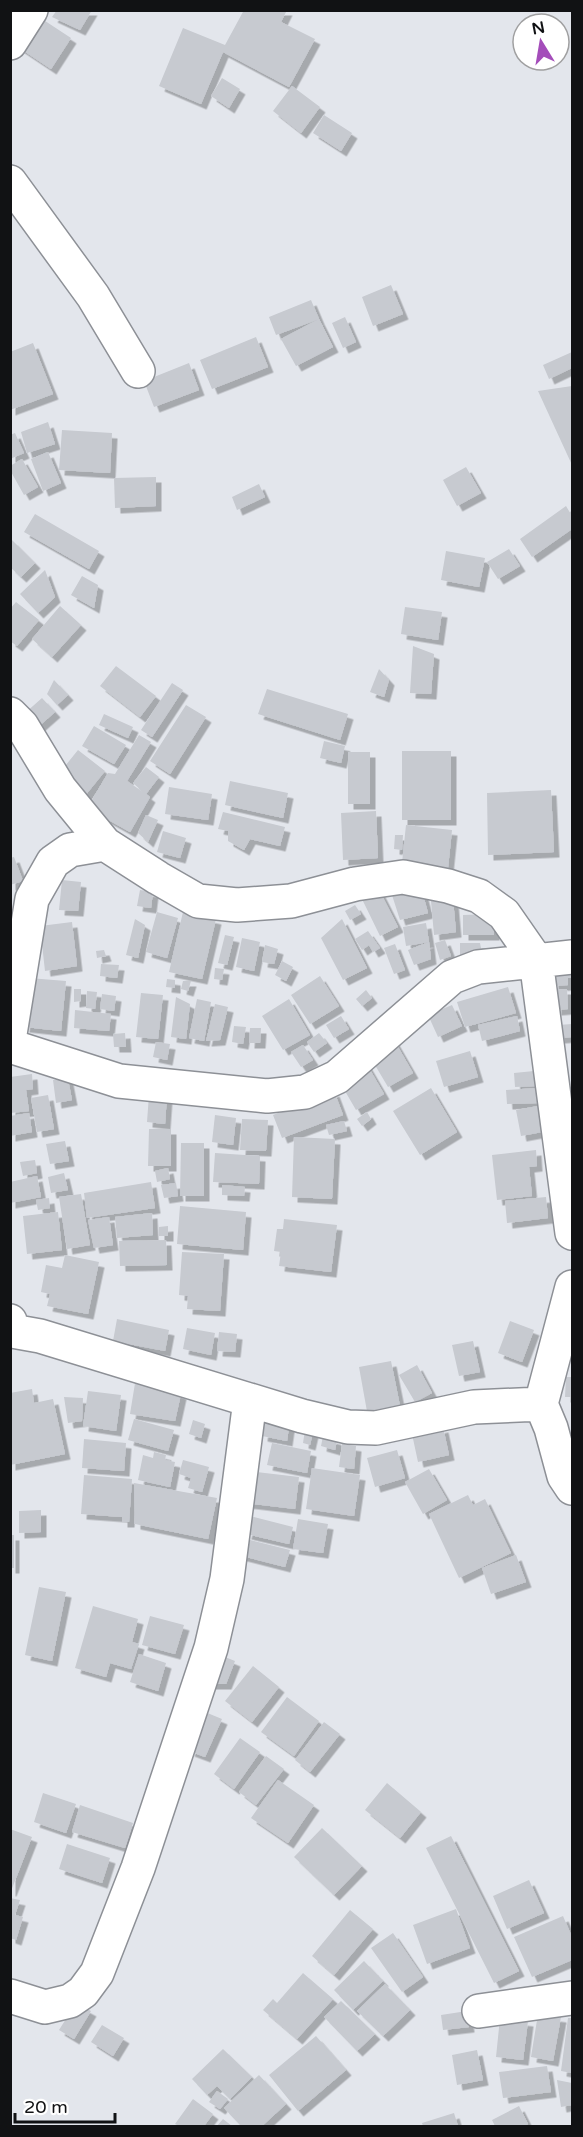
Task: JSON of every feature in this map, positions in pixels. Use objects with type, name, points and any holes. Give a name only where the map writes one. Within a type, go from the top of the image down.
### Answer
[{"type":"street","points":[[10,43],[31,10]]},
{"type":"street","points":[[10,183],[93,296],[138,370]]},
{"type":"street","points":[[10,714],[22,726],[60,789],[105,844],[158,879],[198,901],[237,905],[291,902],[355,884],[403,878],[448,886],[479,897],[504,914],[536,960],[573,1233]]},
{"type":"street","points":[[10,1034],[32,899],[53,862],[69,850],[105,844]]},
{"type":"street","points":[[10,1046],[119,1081],[267,1096],[305,1092],[337,1077],[452,977],[478,967],[573,957]]},
{"type":"street","points":[[573,1287],[541,1404],[551,1428],[564,1476],[573,1488]]},
{"type":"street","points":[[11,1328],[250,1401],[348,1427],[376,1428],[474,1407],[541,1404]]},
{"type":"street","points":[[10,1996],[45,2007],[70,2001],[82,1992],[97,1973],[138,1868],[211,1648],[227,1579],[250,1401]]},
{"type":"street","points":[[479,2011],[573,1998]]},
{"type":"building","points":[[57,10],[92,10],[80,30],[52,17]]},
{"type":"building","points":[[244,10],[287,10],[281,22],[315,39],[289,87],[223,52],[201,104],[159,86],[183,28],[225,45]]},
{"type":"building","points":[[36,15],[71,38],[51,69],[15,45]]},
{"type":"building","points":[[222,78],[240,89],[229,108],[211,96]]},
{"type":"building","points":[[292,86],[320,107],[301,133],[273,111]]},
{"type":"building","points":[[324,115],[352,133],[341,151],[313,133]]},
{"type":"building","points":[[391,285],[403,314],[373,326],[362,297]]},
{"type":"building","points":[[311,300],[319,319],[276,335],[269,317]]},
{"type":"building","points":[[345,317],[356,342],[343,348],[332,323]]},
{"type":"building","points":[[319,319],[333,347],[296,366],[281,339]]},
{"type":"building","points":[[256,337],[268,367],[212,389],[200,360]]},
{"type":"building","points":[[33,343],[53,394],[10,410],[10,352]]},
{"type":"building","points":[[572,352],[572,368],[549,379],[543,365]]},
{"type":"building","points":[[189,363],[199,390],[154,407],[144,381]]},
{"type":"building","points":[[572,386],[572,465],[538,391]]},
{"type":"building","points":[[48,422],[55,444],[27,453],[21,432]]},
{"type":"building","points":[[62,430],[112,433],[110,473],[59,470]]},
{"type":"building","points":[[15,433],[24,453],[10,459],[10,435]]},
{"type":"building","points":[[48,452],[61,483],[43,491],[31,459]]},
{"type":"building","points":[[22,459],[38,487],[24,495],[10,470],[10,466]]},
{"type":"building","points":[[466,467],[481,493],[457,506],[443,480]]},
{"type":"building","points":[[156,477],[156,506],[115,508],[114,478]]},
{"type":"building","points":[[259,484],[265,497],[237,510],[232,497]]},
{"type":"building","points":[[566,506],[572,516],[572,529],[532,557],[520,539]]},
{"type":"building","points":[[35,514],[99,551],[89,569],[24,532]]},
{"type":"building","points":[[12,540],[35,563],[21,577],[10,567],[10,542]]},
{"type":"building","points":[[509,549],[520,566],[498,579],[487,562]]},
{"type":"building","points":[[446,551],[485,558],[479,587],[441,580]]},
{"type":"building","points":[[45,570],[55,597],[38,613],[20,594]]},
{"type":"building","points":[[82,576],[98,585],[94,608],[71,595]]},
{"type":"building","points":[[16,602],[39,620],[17,646],[10,641],[10,609]]},
{"type":"building","points":[[60,606],[81,625],[52,657],[32,639]]},
{"type":"building","points":[[405,607],[442,612],[438,640],[401,634]]},
{"type":"building","points":[[413,646],[434,654],[431,694],[410,693]]},
{"type":"building","points":[[116,666],[156,696],[140,717],[100,686]]},
{"type":"building","points":[[379,669],[389,680],[384,697],[370,692]]},
{"type":"building","points":[[54,680],[68,695],[57,705],[47,694]]},
{"type":"building","points":[[172,683],[183,690],[152,737],[141,730]]},
{"type":"building","points":[[267,689],[348,714],[340,740],[258,714]]},
{"type":"building","points":[[42,698],[55,712],[38,727],[25,713]]},
{"type":"building","points":[[186,705],[206,717],[170,774],[150,761]]},
{"type":"building","points":[[104,714],[133,727],[128,738],[99,725]]},
{"type":"building","points":[[94,726],[126,745],[114,764],[82,746]]},
{"type":"building","points":[[139,735],[151,742],[127,781],[143,792],[133,783],[146,767],[159,777],[146,794],[150,797],[130,832],[87,808],[108,773],[115,774]]},
{"type":"building","points":[[324,741],[345,746],[341,763],[320,758]]},
{"type":"building","points":[[78,750],[105,771],[84,797],[57,776]]},
{"type":"building","points":[[402,751],[451,751],[451,820],[402,820]]},
{"type":"building","points":[[348,752],[370,752],[370,804],[348,804]]},
{"type":"building","points":[[230,781],[288,793],[283,818],[225,805]]},
{"type":"building","points":[[169,787],[212,794],[208,820],[165,814]]},
{"type":"building","points":[[551,790],[554,852],[488,855],[487,793]]},
{"type":"building","points":[[376,811],[378,858],[343,860],[341,813]]},
{"type":"building","points":[[223,812],[285,827],[280,846],[250,839],[244,850],[228,841],[228,831],[218,829]]},
{"type":"building","points":[[146,815],[158,820],[148,842],[138,833]]},
{"type":"building","points":[[406,825],[452,830],[448,868],[402,863]]},
{"type":"building","points":[[163,831],[186,838],[180,858],[157,852]]},
{"type":"building","points":[[395,835],[403,835],[402,850],[394,849]]},
{"type":"building","points":[[14,857],[23,881],[10,885],[10,858]]},
{"type":"building","points":[[62,880],[81,882],[78,911],[59,910]]},
{"type":"building","points":[[421,887],[428,913],[400,920],[392,895]]},
{"type":"building","points":[[378,888],[398,927],[380,936],[361,897]]},
{"type":"building","points":[[140,890],[153,892],[151,908],[137,906]]},
{"type":"building","points":[[453,899],[456,932],[434,935],[431,901]]},
{"type":"building","points":[[355,905],[361,914],[350,920],[345,911]]},
{"type":"building","points":[[157,912],[178,918],[167,958],[146,952]]},
{"type":"building","points":[[183,912],[216,919],[202,979],[169,972]]},
{"type":"building","points":[[494,914],[494,935],[463,935],[463,915]]},
{"type":"building","points":[[135,919],[145,925],[138,958],[126,955]]},
{"type":"building","points":[[342,919],[367,968],[343,980],[321,938]]},
{"type":"building","points":[[72,922],[77,966],[45,971],[40,926]]},
{"type":"building","points":[[426,923],[429,942],[406,946],[403,927]]},
{"type":"building","points":[[368,931],[380,948],[373,952],[369,945],[362,950],[355,939]]},
{"type":"building","points":[[225,935],[234,937],[227,965],[218,963]]},
{"type":"building","points":[[242,938],[260,942],[254,971],[236,967]]},
{"type":"building","points":[[445,940],[451,956],[440,960],[435,943]]},
{"type":"building","points":[[429,942],[431,959],[414,965],[408,950]]},
{"type":"building","points":[[460,943],[480,943],[482,953],[460,959]]},
{"type":"building","points":[[395,944],[405,970],[394,974],[384,948]]},
{"type":"building","points":[[265,945],[278,949],[274,964],[262,962]]},
{"type":"building","points":[[104,950],[106,956],[97,958],[96,951]]},
{"type":"building","points":[[282,961],[293,967],[286,981],[275,975]]},
{"type":"building","points":[[572,961],[572,978],[568,978],[568,985],[553,986],[552,962]]},
{"type":"building","points":[[101,964],[119,965],[117,978],[100,976]]},
{"type":"building","points":[[215,968],[224,969],[222,980],[214,979]]},
{"type":"building","points":[[320,976],[339,1006],[310,1024],[291,995]]},
{"type":"building","points":[[29,978],[66,981],[61,1031],[24,1027]]},
{"type":"building","points":[[167,979],[175,980],[175,988],[166,987]]},
{"type":"building","points":[[183,981],[191,981],[188,991],[181,989]]},
{"type":"building","points":[[508,987],[516,1013],[465,1027],[457,1002]]},
{"type":"building","points":[[74,989],[81,989],[81,1001],[74,1002]]},
{"type":"building","points":[[555,989],[567,989],[568,1009],[556,1010]]},
{"type":"building","points":[[366,990],[372,998],[362,1006],[356,999]]},
{"type":"building","points":[[87,991],[97,992],[95,1009],[86,1008]]},
{"type":"building","points":[[141,993],[163,995],[158,1039],[136,1037]]},
{"type":"building","points":[[102,994],[116,996],[114,1011],[100,1009]]},
{"type":"building","points":[[176,997],[190,1004],[186,1039],[171,1037]]},
{"type":"building","points":[[197,999],[211,1002],[204,1041],[189,1038]]},
{"type":"building","points":[[289,999],[310,1035],[283,1050],[262,1016]]},
{"type":"building","points":[[215,1004],[228,1007],[220,1040],[206,1041]]},
{"type":"building","points":[[452,1005],[462,1026],[438,1037],[428,1015]]},
{"type":"building","points":[[75,1010],[111,1014],[109,1031],[74,1028]]},
{"type":"building","points":[[341,1016],[349,1029],[334,1038],[326,1025]]},
{"type":"building","points":[[517,1016],[520,1031],[482,1041],[478,1025]]},
{"type":"building","points":[[572,1024],[572,1037],[559,1038],[558,1025]]},
{"type":"building","points":[[234,1026],[246,1027],[243,1044],[232,1042]]},
{"type":"building","points":[[250,1028],[261,1028],[260,1043],[249,1043]]},
{"type":"building","points":[[125,1033],[126,1047],[114,1047],[113,1034]]},
{"type":"building","points":[[319,1033],[327,1043],[314,1052],[307,1042]]},
{"type":"building","points":[[394,1040],[413,1073],[388,1087],[369,1055]]},
{"type":"building","points":[[156,1042],[170,1044],[167,1060],[153,1057]]},
{"type":"building","points":[[303,1045],[313,1060],[301,1067],[291,1052]]},
{"type":"building","points":[[470,1051],[478,1077],[444,1087],[436,1061]]},
{"type":"building","points":[[366,1063],[384,1094],[356,1110],[338,1079]]},
{"type":"building","points":[[66,1069],[72,1100],[56,1103],[53,1080],[59,1079]]},
{"type":"building","points":[[534,1071],[536,1086],[515,1087],[514,1073]]},
{"type":"building","points":[[32,1074],[33,1089],[26,1090],[29,1111],[10,1113],[10,1077]]},
{"type":"building","points":[[431,1088],[457,1132],[420,1155],[393,1111]]},
{"type":"building","points":[[538,1088],[539,1103],[507,1104],[506,1090]]},
{"type":"building","points":[[334,1091],[343,1115],[282,1138],[273,1115]]},
{"type":"building","points":[[48,1095],[54,1129],[37,1132],[31,1098]]},
{"type":"building","points":[[149,1095],[167,1096],[165,1124],[147,1122]]},
{"type":"building","points":[[538,1106],[542,1132],[521,1136],[516,1110]]},
{"type":"building","points":[[367,1112],[371,1119],[362,1126],[357,1119]]},
{"type":"building","points":[[29,1113],[32,1132],[10,1136],[10,1116]]},
{"type":"building","points":[[215,1115],[236,1118],[233,1145],[212,1142]]},
{"type":"building","points":[[242,1119],[268,1120],[266,1151],[240,1150]]},
{"type":"building","points":[[344,1121],[347,1131],[329,1135],[326,1125]]},
{"type":"building","points":[[149,1129],[171,1129],[171,1166],[148,1166]]},
{"type":"building","points":[[294,1137],[335,1139],[332,1199],[292,1197]]},
{"type":"building","points":[[65,1141],[69,1161],[50,1164],[46,1144]]},
{"type":"building","points":[[181,1143],[204,1143],[204,1196],[180,1196]]},
{"type":"building","points":[[536,1150],[537,1166],[529,1167],[532,1196],[497,1200],[492,1155]]},
{"type":"building","points":[[215,1153],[260,1156],[259,1184],[213,1182]]},
{"type":"building","points":[[35,1160],[37,1173],[23,1176],[20,1162]]},
{"type":"building","points":[[168,1168],[170,1179],[157,1182],[155,1171]]},
{"type":"building","points":[[64,1173],[68,1190],[51,1193],[48,1177]]},
{"type":"building","points":[[37,1176],[41,1197],[10,1203],[10,1182]]},
{"type":"building","points":[[151,1182],[155,1208],[87,1218],[84,1193]]},
{"type":"building","points":[[176,1183],[178,1196],[164,1198],[161,1185]]},
{"type":"building","points":[[222,1185],[245,1187],[244,1196],[222,1195]]},
{"type":"building","points":[[81,1194],[90,1245],[67,1249],[59,1197]]},
{"type":"building","points":[[546,1197],[548,1218],[507,1223],[505,1201]]},
{"type":"building","points":[[49,1198],[50,1208],[38,1210],[36,1200]]},
{"type":"building","points":[[180,1206],[246,1212],[243,1250],[177,1244]]},
{"type":"building","points":[[58,1212],[62,1250],[27,1254],[23,1216]]},
{"type":"building","points":[[152,1213],[153,1235],[117,1238],[115,1217]]},
{"type":"building","points":[[109,1217],[113,1245],[94,1248],[88,1220]]},
{"type":"building","points":[[284,1219],[337,1225],[331,1272],[279,1266],[281,1252],[274,1251],[277,1229],[283,1229]]},
{"type":"building","points":[[168,1226],[168,1236],[159,1236],[159,1227]]},
{"type":"building","points":[[166,1240],[167,1265],[120,1266],[119,1241]]},
{"type":"building","points":[[182,1252],[224,1254],[220,1311],[187,1309],[188,1296],[179,1295]]},
{"type":"building","points":[[65,1255],[99,1262],[88,1314],[47,1306],[50,1294],[41,1292],[46,1265],[62,1268]]},
{"type":"building","points":[[117,1319],[169,1330],[165,1351],[113,1341]]},
{"type":"building","points":[[510,1321],[534,1330],[522,1362],[498,1353]]},
{"type":"building","points":[[187,1328],[215,1333],[211,1355],[183,1349]]},
{"type":"building","points":[[219,1332],[237,1334],[235,1352],[217,1351]]},
{"type":"building","points":[[473,1341],[480,1372],[459,1376],[452,1345]]},
{"type":"building","points":[[391,1361],[401,1411],[368,1417],[359,1367]]},
{"type":"building","points":[[417,1365],[432,1393],[415,1402],[399,1375]]},
{"type":"building","points":[[136,1377],[181,1394],[175,1421],[130,1414]]},
{"type":"building","points":[[566,1377],[572,1377],[572,1397],[565,1397]]},
{"type":"building","points":[[32,1389],[34,1403],[53,1399],[65,1454],[10,1465],[10,1393]]},
{"type":"building","points":[[88,1391],[121,1395],[116,1431],[83,1426]]},
{"type":"building","points":[[64,1397],[83,1398],[82,1421],[68,1423]]},
{"type":"building","points":[[265,1416],[290,1420],[287,1441],[262,1436]]},
{"type":"building","points":[[134,1419],[174,1430],[168,1451],[128,1440]]},
{"type":"building","points":[[193,1420],[205,1424],[201,1438],[189,1434]]},
{"type":"building","points":[[443,1427],[449,1455],[418,1462],[412,1434]]},
{"type":"building","points":[[305,1430],[313,1432],[310,1445],[303,1443]]},
{"type":"building","points":[[323,1436],[337,1440],[335,1450],[321,1446]]},
{"type":"building","points":[[84,1439],[126,1443],[124,1471],[82,1468]]},
{"type":"building","points":[[272,1443],[311,1451],[307,1473],[267,1465]]},
{"type":"building","points":[[342,1444],[356,1446],[354,1469],[339,1467]]},
{"type":"building","points":[[397,1450],[405,1478],[375,1487],[367,1458]]},
{"type":"building","points":[[154,1452],[166,1455],[165,1460],[175,1462],[170,1487],[138,1480],[143,1455],[153,1458]]},
{"type":"building","points":[[183,1460],[209,1467],[202,1492],[188,1488],[191,1478],[179,1474]]},
{"type":"building","points":[[312,1468],[360,1475],[354,1516],[306,1509]]},
{"type":"building","points":[[429,1469],[447,1500],[423,1514],[405,1482]]},
{"type":"building","points":[[248,1471],[299,1477],[295,1509],[244,1503]]},
{"type":"building","points":[[84,1475],[132,1479],[129,1522],[122,1522],[122,1517],[81,1514]]},
{"type":"building","points":[[134,1483],[217,1498],[208,1539],[135,1524]]},
{"type":"building","points":[[468,1495],[473,1505],[485,1499],[511,1553],[459,1578],[429,1514]]},
{"type":"building","points":[[41,1510],[41,1532],[19,1533],[19,1511]]},
{"type":"building","points":[[250,1516],[293,1527],[289,1544],[246,1534]]},
{"type":"building","points":[[298,1519],[328,1524],[323,1553],[293,1549]]},
{"type":"building","points":[[10,1535],[14,1535],[14,1568],[10,1568]]},
{"type":"building","points":[[242,1538],[290,1550],[285,1567],[238,1555]]},
{"type":"building","points":[[516,1555],[526,1582],[491,1594],[482,1568]]},
{"type":"building","points":[[39,1587],[66,1592],[52,1661],[25,1655]]},
{"type":"building","points":[[93,1606],[138,1619],[132,1642],[139,1644],[131,1669],[110,1663],[106,1677],[75,1668]]},
{"type":"building","points":[[150,1616],[184,1625],[175,1654],[142,1645]]},
{"type":"building","points":[[139,1654],[166,1663],[158,1691],[130,1682]]},
{"type":"building","points":[[220,1655],[235,1661],[226,1684],[208,1684]]},
{"type":"building","points":[[253,1666],[279,1687],[252,1722],[225,1701]]},
{"type":"building","points":[[287,1697],[319,1721],[294,1756],[261,1732]]},
{"type":"building","points":[[205,1712],[222,1719],[205,1757],[189,1751]]},
{"type":"building","points":[[324,1722],[340,1734],[310,1772],[295,1760]]},
{"type":"building","points":[[240,1738],[260,1752],[234,1789],[214,1774]]},
{"type":"building","points":[[266,1756],[284,1769],[256,1805],[239,1792]]},
{"type":"building","points":[[278,1780],[314,1805],[288,1843],[251,1818]]},
{"type":"building","points":[[387,1783],[421,1812],[400,1838],[365,1810]]},
{"type":"building","points":[[43,1793],[76,1804],[66,1833],[34,1822]]},
{"type":"building","points":[[80,1805],[133,1823],[125,1848],[72,1832]]},
{"type":"building","points":[[322,1828],[362,1866],[334,1895],[294,1857]]},
{"type":"building","points":[[10,1829],[32,1837],[11,1891],[10,1891]]},
{"type":"building","points":[[451,1836],[519,1971],[494,1983],[426,1848]]},
{"type":"building","points":[[67,1844],[110,1858],[102,1883],[59,1869]]},
{"type":"building","points":[[529,1880],[544,1913],[507,1929],[493,1896]]},
{"type":"building","points":[[10,1898],[20,1900],[15,1915],[23,1917],[16,1940],[10,1938]]},
{"type":"building","points":[[456,1909],[470,1948],[427,1964],[413,1925]]},
{"type":"building","points":[[350,1910],[373,1929],[334,1975],[312,1956]]},
{"type":"building","points":[[563,1916],[572,1937],[572,1960],[532,1977],[514,1937]]},
{"type":"building","points":[[393,1933],[423,1977],[402,1992],[371,1948]]},
{"type":"building","points":[[364,1961],[383,1981],[353,2010],[334,1990]]},
{"type":"building","points":[[303,1973],[333,1999],[297,2039],[263,2010],[273,1999],[277,2003]]},
{"type":"building","points":[[385,1984],[410,2010],[383,2036],[357,2011]]},
{"type":"building","points":[[341,2001],[375,2034],[357,2051],[324,2017]]},
{"type":"building","points":[[76,2003],[91,2011],[74,2039],[59,2030]]},
{"type":"building","points":[[467,2011],[469,2027],[443,2030],[441,2015]]},
{"type":"building","points":[[538,2014],[561,2017],[553,2061],[531,2057]]},
{"type":"building","points":[[500,2018],[528,2021],[523,2060],[496,2057]]},
{"type":"building","points":[[568,2018],[572,2018],[572,2073],[561,2071]]},
{"type":"building","points":[[102,2025],[124,2038],[113,2056],[91,2042]]},
{"type":"building","points":[[316,2036],[346,2070],[298,2111],[269,2075]]},
{"type":"building","points":[[223,2049],[252,2077],[230,2099],[217,2086],[207,2095],[192,2079]]},
{"type":"building","points":[[477,2050],[483,2080],[457,2085],[452,2055]]},
{"type":"building","points":[[547,2066],[551,2092],[503,2098],[499,2072]]},
{"type":"building","points":[[259,2075],[286,2104],[262,2126],[241,2126],[224,2108]]},
{"type":"building","points":[[557,2080],[572,2083],[572,2105],[561,2107]]},
{"type":"building","points":[[217,2091],[228,2099],[220,2109],[209,2102]]},
{"type":"building","points":[[193,2099],[213,2114],[204,2126],[175,2124]]},
{"type":"building","points":[[519,2106],[528,2124],[495,2126],[492,2120]]},
{"type":"building","points":[[454,2113],[458,2126],[423,2126],[422,2123]]},
{"type":"building","points":[[223,2119],[232,2126],[217,2126]]}]
